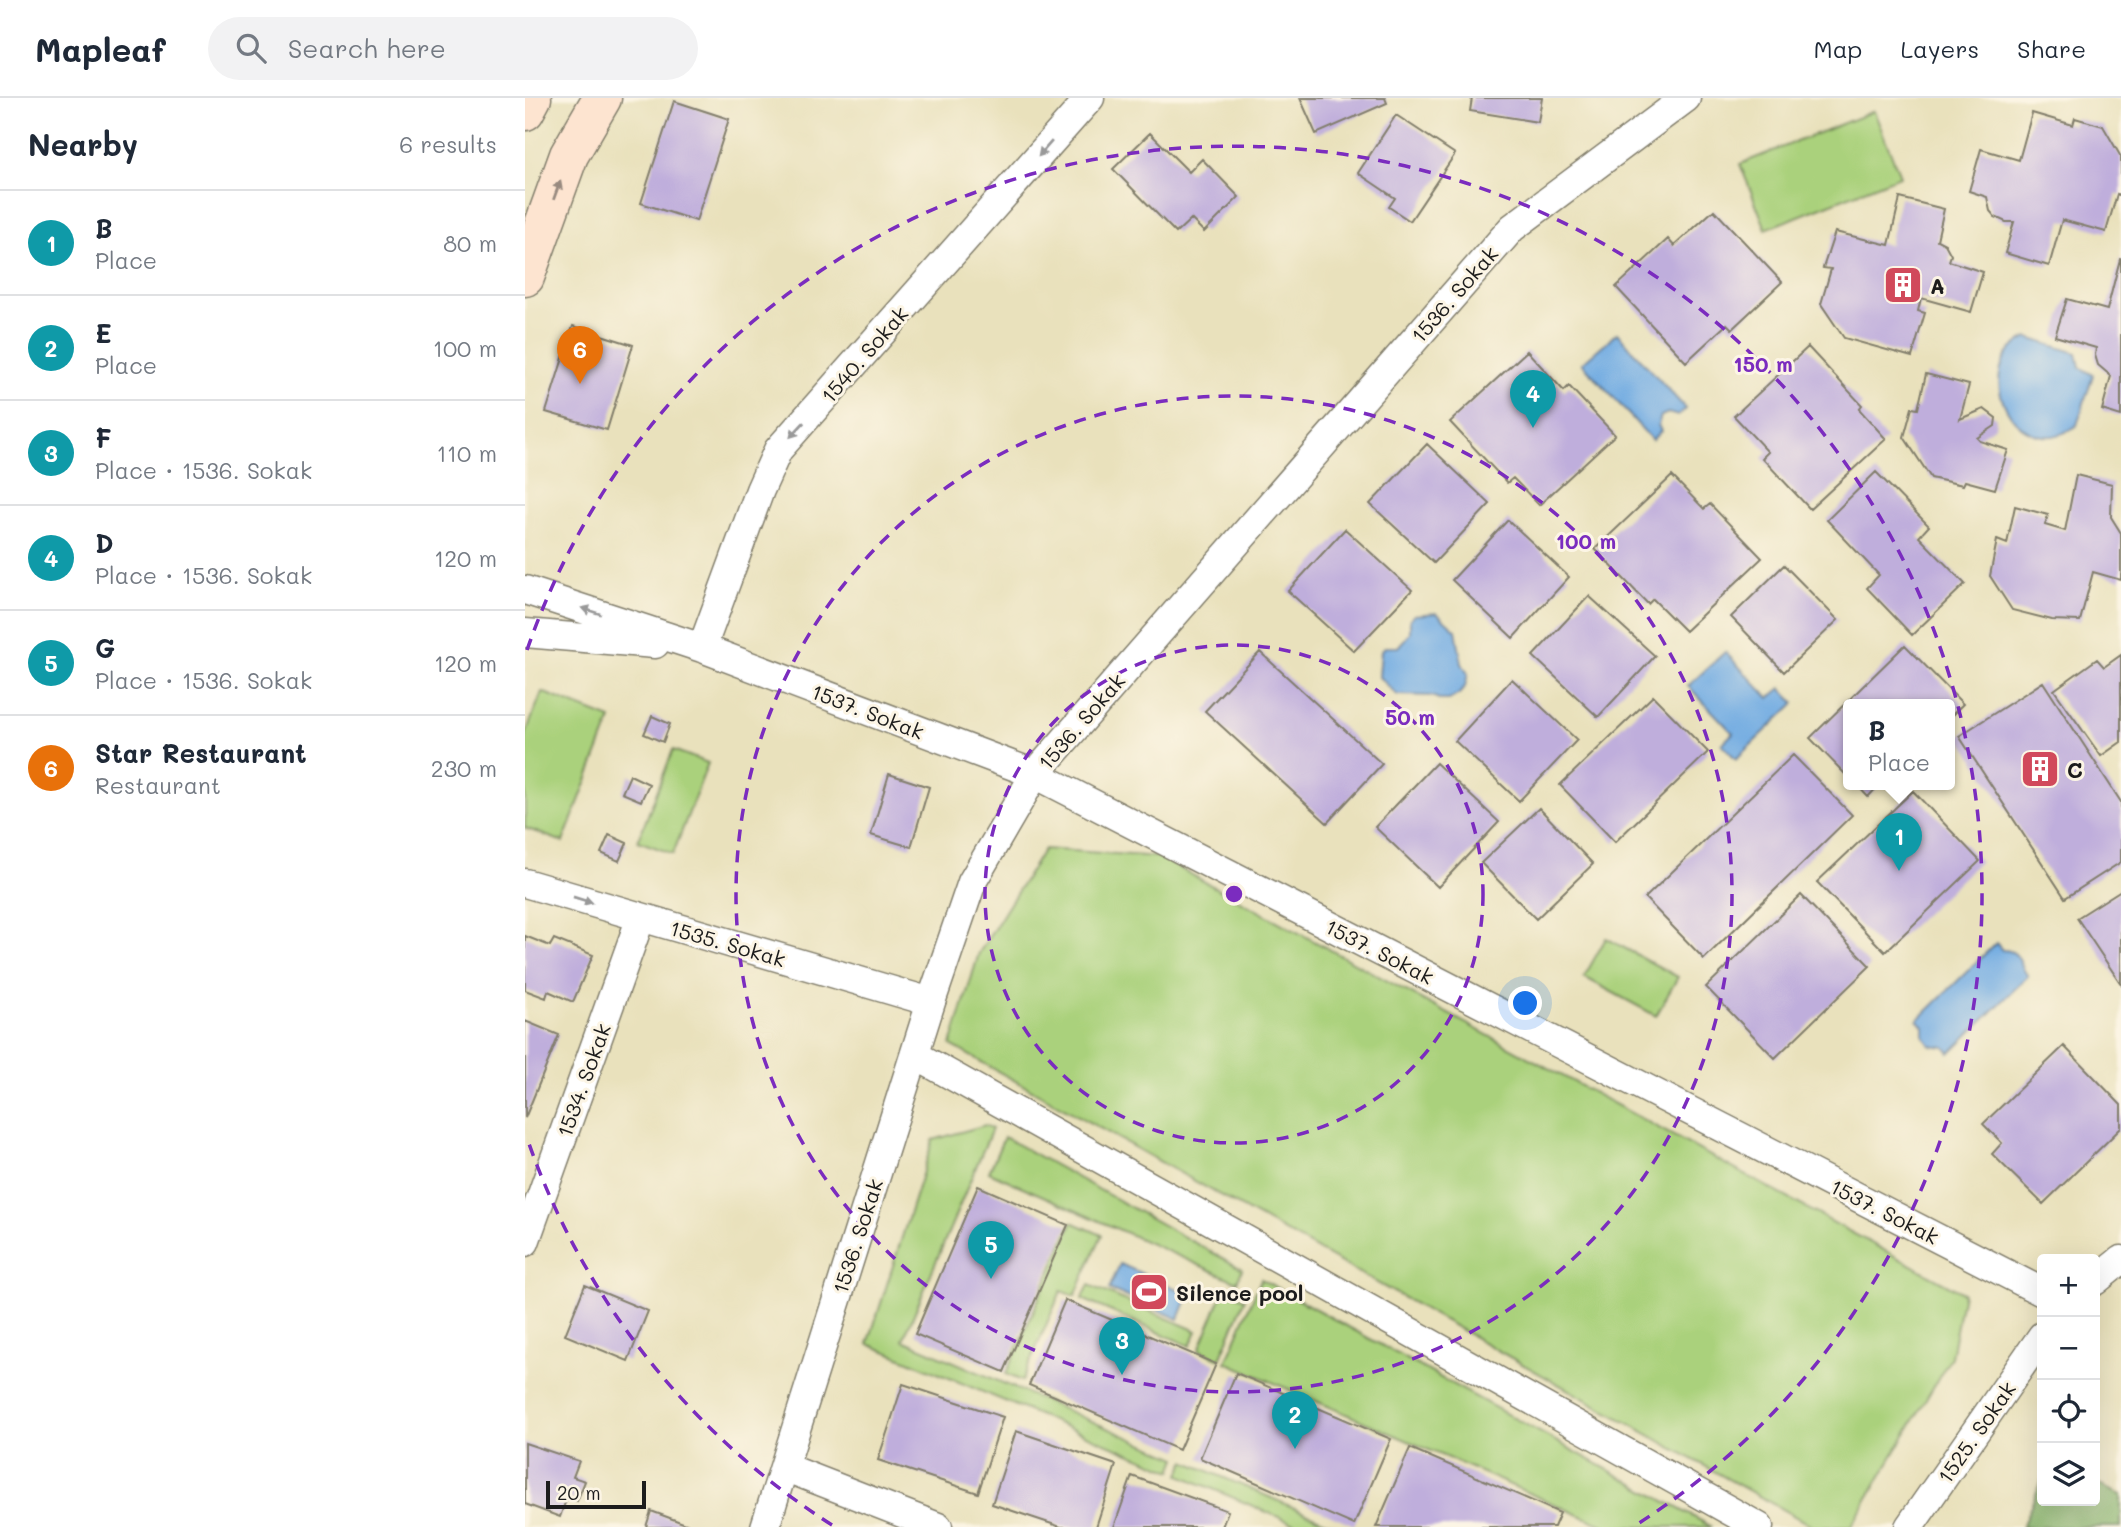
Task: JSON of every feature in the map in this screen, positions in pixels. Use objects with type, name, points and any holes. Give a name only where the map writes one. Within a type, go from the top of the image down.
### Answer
[{"type":"main road","points":[[525,111],[532,98]]},
{"type":"main road","points":[[525,278],[569,155],[602,98]]},
{"type":"street","name":"1540. Sokak","points":[[702,648],[759,490],[778,450],[1090,98]]},
{"type":"street","name":"1536. Sokak","points":[[765,1527],[931,1002],[972,882],[1035,774],[1511,228],[1686,98]]},
{"type":"street","name":"1537. Sokak","points":[[525,590],[702,648],[1035,774],[2037,1289]]},
{"type":"street","name":"1537. Sokak","points":[[525,633],[702,648]]},
{"type":"street","name":"1535. Sokak","points":[[525,883],[931,1002]]},
{"type":"street","name":"1534. Sokak","points":[[525,1242],[641,917]]},
{"type":"street","points":[[915,1055],[1759,1527]]},
{"type":"street","points":[[2100,1277],[2121,1260]]},
{"type":"street","name":"1525. Sokak","points":[[1909,1527],[2037,1343]]},
{"type":"street","points":[[784,1467],[938,1527]]},
{"type":"green space","points":[[1874,111],[1900,176],[1766,229],[1740,164]]},
{"type":"green space","points":[[542,692],[611,719],[563,842],[525,828],[525,736]]},
{"type":"green space","points":[[673,750],[708,763],[673,854],[638,841]]},
{"type":"green space","points":[[1044,849],[1159,857],[1963,1293],[1951,1357],[1851,1527],[1814,1527],[951,1045],[979,953]]},
{"type":"green space","points":[[1606,938],[1678,977],[1656,1016],[1584,977]]},
{"type":"green space","points":[[985,1125],[992,1129],[903,1340],[1177,1458],[1172,1471],[868,1344],[933,1140]]},
{"type":"green space","points":[[1004,1137],[1242,1269],[1237,1282],[989,1172]]},
{"type":"green space","points":[[1072,1222],[1102,1235],[1075,1296],[1061,1291],[1022,1381],[1006,1374]]},
{"type":"green space","points":[[1261,1279],[1712,1527],[1607,1527],[1226,1362]]},
{"type":"green space","points":[[1089,1285],[1197,1331],[1190,1346],[1082,1299]]},
{"type":"green space","points":[[1224,1290],[1245,1299],[1220,1359],[1199,1350]]},
{"type":"green space","points":[[1185,1461],[1339,1527],[1302,1527],[1180,1475]]},
{"type":"green space","points":[[2100,1485],[2121,1495],[2121,1527],[2022,1527],[2037,1491],[2037,1506],[2100,1506]]},
{"type":"water","points":[[1617,333],[1686,409],[1678,416],[1668,413],[1661,416],[1658,425],[1661,431],[1652,440],[1582,363]]},
{"type":"water","points":[[2028,338],[2077,353],[2080,367],[2093,375],[2077,425],[2056,435],[2036,434],[2019,425],[2007,409],[2000,390],[2001,370],[2009,352]]},
{"type":"water","points":[[1437,613],[1456,630],[1462,664],[1468,674],[1465,687],[1449,700],[1432,696],[1397,695],[1379,677],[1381,651],[1385,647],[1398,647],[1410,633],[1410,619],[1414,615]]},
{"type":"water","points":[[1725,652],[1769,698],[1781,688],[1795,703],[1736,759],[1722,744],[1733,733],[1688,686]]},
{"type":"water","points":[[1996,943],[2002,950],[2016,955],[2028,976],[1950,1053],[1945,1047],[1930,1045],[1924,1037],[1924,1026],[1918,1020]]},
{"type":"water","name":"Silence pool","points":[[1120,1264],[1189,1294],[1179,1319],[1109,1289]]},
{"type":"building","points":[[1300,98],[1385,98],[1387,103],[1316,134]]},
{"type":"building","points":[[1472,98],[1542,98],[1538,122],[1470,111]]},
{"type":"building","points":[[674,101],[729,119],[696,221],[641,203]]},
{"type":"building","points":[[2032,113],[2073,125],[2075,118],[2103,126],[2121,157],[2121,196],[2117,194],[2106,232],[2062,220],[2049,266],[2005,253],[2014,222],[1995,217],[1990,211],[1987,197],[1969,191],[1981,149],[2019,160]]},
{"type":"building","points":[[1396,115],[1455,154],[1410,221],[1389,207],[1395,198],[1358,173]]},
{"type":"building","points":[[1150,133],[1189,172],[1202,159],[1239,197],[1204,232],[1191,219],[1176,233],[1113,169]]},
{"type":"building","name":"A","points":[[1900,198],[1944,209],[1937,240],[1945,244],[1951,255],[1949,261],[1983,272],[1971,312],[1921,298],[1918,311],[1925,313],[1912,357],[1844,338],[1821,304],[1831,269],[1823,268],[1835,232],[1889,245]]},
{"type":"building","points":[[1714,210],[1782,282],[1732,329],[1727,324],[1686,362],[1616,287],[1668,239],[1674,246]]},
{"type":"building","points":[[2120,259],[2121,416],[2102,410],[2111,376],[2098,365],[2096,348],[2055,336],[2067,299],[2107,310]]},
{"type":"building","points":[[573,326],[633,345],[607,430],[546,412]]},
{"type":"building","points":[[1808,347],[1862,405],[1859,409],[1886,439],[1810,509],[1762,458],[1768,452],[1734,416]]},
{"type":"building","points":[[1527,351],[1564,391],[1569,386],[1615,435],[1539,505],[1513,478],[1507,483],[1450,422]]},
{"type":"building","points":[[1926,374],[1969,385],[1960,419],[1984,409],[1996,418],[1995,426],[1977,438],[2008,450],[1995,489],[1965,481],[1963,485],[1931,478],[1904,437],[1912,408],[1918,409]]},
{"type":"building","points":[[1427,444],[1490,504],[1434,563],[1370,504]]},
{"type":"building","points":[[1876,472],[1929,526],[1919,537],[1965,584],[1912,635],[1867,588],[1879,575],[1827,520]]},
{"type":"building","points":[[2076,475],[2112,484],[2111,517],[2121,533],[2121,580],[2093,572],[2080,621],[2052,620],[2012,610],[1990,576],[1997,540],[2007,544],[2015,506],[2048,515],[2045,525],[2065,531]]},
{"type":"building","points":[[1672,476],[1704,509],[1710,504],[1762,558],[1685,631],[1653,599],[1648,604],[1595,549]]},
{"type":"building","points":[[1508,520],[1569,577],[1513,638],[1452,580]]},
{"type":"building","points":[[1345,529],[1412,590],[1354,651],[1288,591]]},
{"type":"building","points":[[1784,565],[1838,620],[1784,672],[1731,617]]},
{"type":"building","points":[[1589,596],[1655,656],[1598,717],[1533,656]]},
{"type":"building","points":[[1905,645],[1963,704],[1955,712],[1955,699],[1850,699]]},
{"type":"building","points":[[1260,652],[1382,764],[1327,823],[1205,711]]},
{"type":"building","points":[[2121,655],[2121,742],[2101,756],[2054,690],[2097,659],[2104,667]]},
{"type":"building","points":[[1512,679],[1577,740],[1519,801],[1455,741]]},
{"type":"building","name":"C","points":[[2043,682],[2121,802],[2121,862],[2065,898],[1959,736]]},
{"type":"building","points":[[1653,696],[1708,752],[1615,842],[1560,785]]},
{"type":"building","points":[[1843,706],[1843,772],[1810,738]]},
{"type":"building","points":[[652,716],[670,724],[663,742],[644,734]]},
{"type":"building","points":[[1793,755],[1852,815],[1704,959],[1645,898]]},
{"type":"building","points":[[1436,763],[1499,822],[1438,887],[1375,827]]},
{"type":"building","points":[[889,774],[929,787],[911,847],[871,835]]},
{"type":"building","points":[[630,775],[649,784],[641,801],[622,793]]},
{"type":"building","points":[[1862,790],[1874,790],[1868,797]]},
{"type":"building","points":[[1913,791],[1980,861],[1885,952],[1817,882]]},
{"type":"building","points":[[1539,808],[1593,864],[1536,919],[1481,863]]},
{"type":"building","points":[[609,835],[627,843],[619,861],[601,853]]},
{"type":"building","points":[[2121,890],[2121,984],[2077,918]]},
{"type":"building","points":[[1801,895],[1870,966],[1775,1058],[1706,987]]},
{"type":"building","points":[[525,936],[550,946],[554,939],[593,955],[573,1002],[548,991],[546,998],[525,990]]},
{"type":"building","points":[[525,1021],[559,1035],[525,1118]]},
{"type":"building","points":[[2064,1046],[2121,1105],[2121,1128],[2043,1204],[1992,1154],[2002,1143],[1983,1124]]},
{"type":"building","points":[[978,1186],[1068,1225],[1004,1372],[915,1334]]},
{"type":"building","points":[[585,1285],[648,1311],[628,1361],[565,1335]]},
{"type":"building","points":[[1065,1300],[1216,1364],[1179,1450],[1029,1385]]},
{"type":"building","points":[[1236,1373],[1391,1439],[1354,1525],[1200,1458]]},
{"type":"building","points":[[903,1384],[1003,1417],[978,1493],[878,1460]]},
{"type":"building","points":[[1016,1431],[1116,1465],[1096,1527],[1061,1527],[992,1504]]},
{"type":"building","points":[[525,1443],[579,1461],[573,1477],[585,1481],[577,1501],[567,1497],[560,1517],[525,1504]]},
{"type":"building","points":[[1410,1448],[1560,1513],[1554,1527],[1376,1527]]},
{"type":"building","points":[[1132,1476],[1228,1511],[1222,1527],[1114,1527]]},
{"type":"building","points":[[651,1511],[694,1527],[646,1527]]},
{"type":"place","name":"A","points":[[1903,285]]},
{"type":"place","name":"Star Restaurant","points":[[580,384]]},
{"type":"place","name":"D","points":[[1533,428]]},
{"type":"place","name":"C","points":[[2040,769]]},
{"type":"place","name":"B","points":[[1899,871]]},
{"type":"place","name":"G","points":[[991,1279]]},
{"type":"place","name":"Silence pool","points":[[1149,1292]]},
{"type":"place","name":"F","points":[[1122,1375]]},
{"type":"place","name":"E","points":[[1295,1449]]}]
